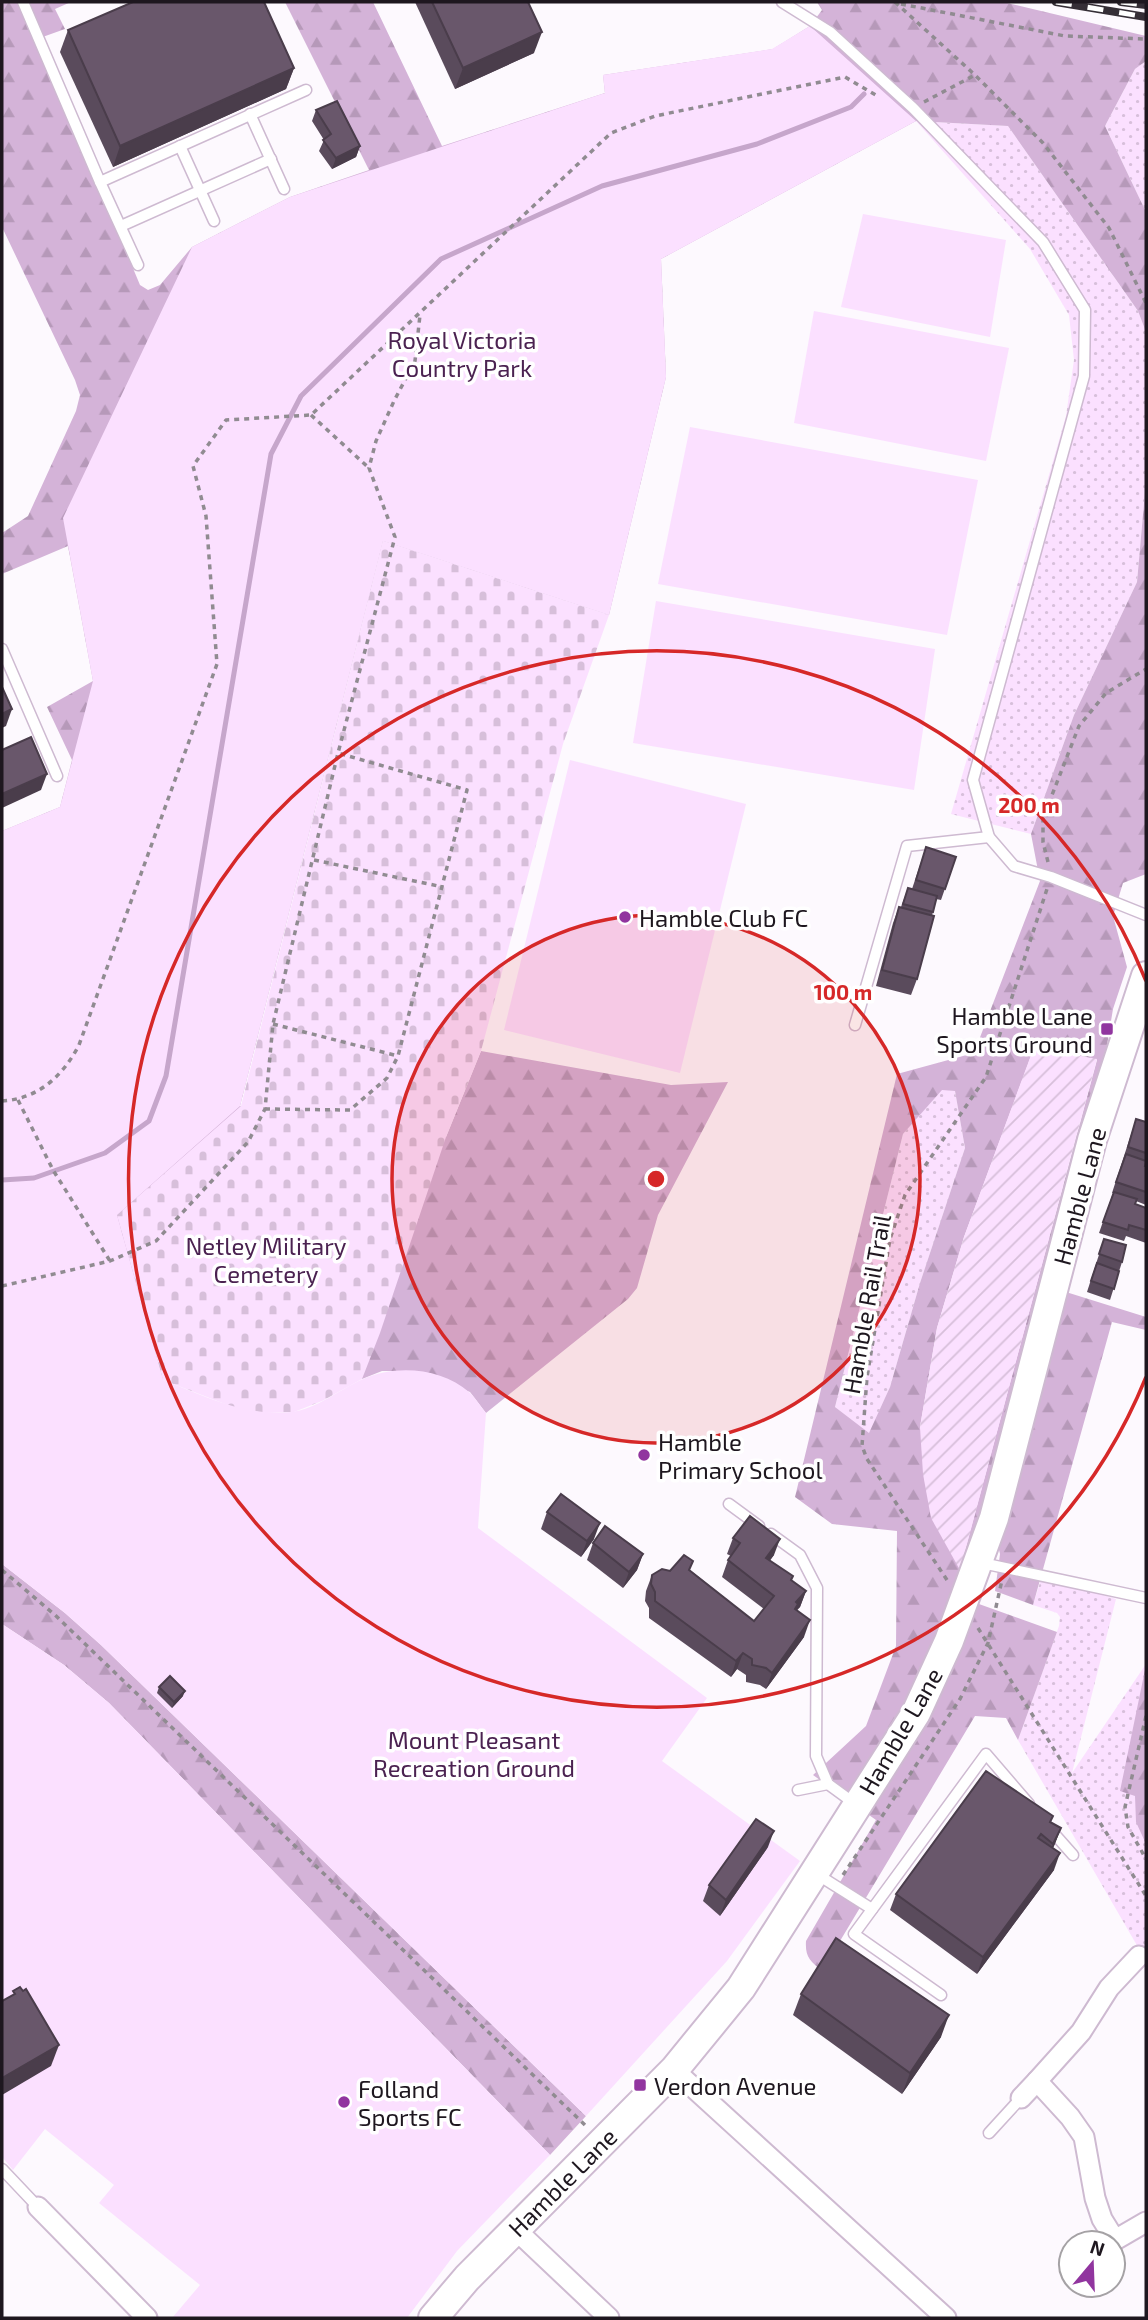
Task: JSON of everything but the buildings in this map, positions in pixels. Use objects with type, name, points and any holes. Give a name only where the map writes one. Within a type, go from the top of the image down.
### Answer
[{"type":"main road","name":"Hamble Lane","points":[[433,2318],[467,2278],[674,2070],[741,1988],[916,1713],[949,1641],[994,1518],[1092,1140],[1146,976]]},
{"type":"street","points":[[1021,2098],[1081,2032],[1109,1988],[1139,1956]]},
{"type":"street","points":[[674,2070],[946,2318]]},
{"type":"street","points":[[1037,2081],[1070,2117],[1084,2137],[1095,2198],[1106,2229]]},
{"type":"street","points":[[38,2207],[147,2318]]},
{"type":"street","points":[[1127,2232],[1146,2222]]},
{"type":"street","points":[[515,2229],[609,2318]]},
{"type":"lane","points":[[23,2],[138,265]]},
{"type":"lane","points":[[782,2],[830,33],[914,108],[1043,242],[1085,310],[1084,376],[973,780],[989,837],[1014,866],[1051,877],[1146,915]]},
{"type":"lane","points":[[100,182],[306,90]]},
{"type":"lane","points":[[250,114],[284,189]]},
{"type":"lane","points":[[180,146],[214,221]]},
{"type":"lane","points":[[121,226],[271,159]]},
{"type":"lane","points":[[2,649],[57,776]]},
{"type":"lane","points":[[855,1025],[906,846],[989,837]]},
{"type":"lane","points":[[729,1504],[800,1555],[817,1588],[816,1756],[828,1784],[858,1805]]},
{"type":"lane","points":[[978,1562],[1146,1598]]},
{"type":"lane","points":[[941,1995],[855,1934],[986,1754],[1038,1815]]},
{"type":"lane","points":[[798,1790],[828,1784]]},
{"type":"lane","points":[[1047,1825],[1073,1855]]},
{"type":"lane","points":[[815,1872],[872,1909]]},
{"type":"lane","points":[[989,2133],[1021,2098]]},
{"type":"lane","points":[[2,2169],[38,2207]]},
{"type":"path","points":[[897,3],[1065,36],[1146,39]]},
{"type":"path","points":[[897,3],[1044,143],[1109,228],[1146,303]]},
{"type":"path","points":[[2,1101],[18,1100],[41,1090],[70,1062],[79,1045],[217,664],[206,516],[193,466],[226,419],[311,415],[611,133],[655,116],[845,77],[901,109],[914,108],[975,75]]},
{"type":"path","points":[[369,468],[380,431],[415,361],[420,313]]},
{"type":"path","points":[[2,1286],[110,1261],[156,1241],[248,1142],[265,1108],[273,1024],[338,753],[396,537],[369,468],[311,415]]},
{"type":"path","points":[[1051,877],[1043,842],[1043,818],[1079,726],[1106,693],[1146,670]]},
{"type":"path","points":[[265,1108],[350,1110],[387,1078],[398,1056],[467,790],[338,753]]},
{"type":"path","points":[[314,860],[443,887]]},
{"type":"path","name":"Hamble Rail Trail","points":[[1051,877],[986,1077],[905,1195],[890,1239],[867,1377],[862,1446],[867,1459],[963,1604],[1146,1896]]},
{"type":"path","points":[[273,1024],[398,1056]]},
{"type":"path","points":[[18,1100],[53,1170],[110,1261]]},
{"type":"path","points":[[2,1570],[65,1625],[590,2130]]},
{"type":"path","points":[[1146,1716],[1125,1807],[1128,1826],[1146,1859]]},
{"type":"green space","name":"Royal Victoria Country Park","points":[[2,2],[71,2],[55,9],[65,29],[37,39],[140,285],[148,290],[160,285],[192,247],[290,197],[369,170],[285,2],[373,2],[442,146],[605,93],[603,75],[773,49],[810,26],[822,10],[817,2],[1003,2],[1146,36],[1146,61],[1135,69],[1105,126],[1146,212],[1146,332],[1138,311],[1008,126],[916,121],[661,259],[666,377],[609,615],[383,541],[240,1106],[446,1137],[481,1051],[671,1085],[728,1082],[658,1215],[637,1288],[628,1299],[486,1413],[470,1392],[411,1371],[382,1371],[362,1379],[163,1380],[2,831],[60,807],[72,760],[47,707],[93,681],[68,546],[2,574],[2,533],[28,516],[76,411],[80,395],[2,227]]},
{"type":"green space","name":"Mount Pleasant Recreation Ground","points":[[810,26],[916,121],[661,259],[666,377],[609,615],[383,541],[240,1106],[117,1215],[163,1380],[226,1404],[274,1413],[310,1407],[363,1379],[390,1371],[432,1373],[458,1384],[471,1394],[486,1413],[478,1528],[707,1698],[662,1761],[800,1861],[727,1961],[586,2116],[101,1645],[2,1564],[2,831],[60,807],[93,681],[63,518],[192,247],[290,197],[605,93],[603,75],[772,49]]},
{"type":"green space","points":[[1146,61],[1146,212],[1105,126],[1135,69]]},
{"type":"green space","points":[[916,121],[1008,126],[1138,311],[1146,332],[1146,481],[1137,582],[1074,715],[1031,834],[951,814],[1066,416],[1074,360],[1069,315],[1030,249]]},
{"type":"green space","points":[[863,214],[1006,240],[990,337],[841,307]]},
{"type":"green space","points":[[814,311],[1009,348],[986,461],[794,423]]},
{"type":"green space","points":[[690,427],[978,480],[947,635],[658,584]]},
{"type":"green space","points":[[1146,481],[1146,874],[1123,883],[1113,916],[1127,967],[1113,1009],[1066,1292],[1146,1317],[1146,1330],[1112,1322],[1033,1605],[995,1591],[1000,1554],[998,1546],[965,1599],[1057,1632],[1018,1740],[1006,1718],[975,1716],[822,1971],[809,1958],[806,1941],[876,1820],[813,1775],[866,1726],[896,1646],[897,1531],[832,1524],[795,1497],[897,1074],[974,1053],[1040,881],[1031,834],[1074,715],[1137,582]],"holes":[[[1034,1048],[1097,1060],[960,1569],[920,1427],[937,1328],[964,1237]],[[942,1090],[955,1091],[965,1148],[920,1283],[890,1387],[869,1433],[835,1407],[903,1134]]]},
{"type":"green space","name":"Netley Military Cemetery","points":[[383,541],[609,615],[563,744],[481,1051],[446,1137],[362,1379],[322,1401],[294,1412],[266,1413],[238,1409],[163,1380],[117,1215],[241,1106]]},
{"type":"green space","points":[[656,601],[935,649],[914,790],[633,743]]},
{"type":"green space","name":"Hamble Club FC","points":[[570,760],[746,804],[680,1073],[504,1030]]},
{"type":"green space","points":[[1034,1047],[1097,1059],[960,1570],[931,1518],[923,1474],[920,1427],[937,1328],[964,1237]]},
{"type":"green space","points":[[942,1089],[955,1091],[965,1148],[920,1283],[890,1387],[869,1434],[835,1407],[903,1134]]},
{"type":"green space","points":[[2,1564],[101,1645],[586,2116],[550,2155],[109,1703],[64,1665],[2,1624]]},
{"type":"green space","points":[[1042,1576],[1116,1599],[1072,1773],[1146,1664],[1146,1961],[1018,1740],[1059,1626],[1060,1617],[1057,1613],[1033,1605]]},
{"type":"green space","points":[[2,1624],[64,1665],[109,1703],[550,2155],[457,2251],[407,2318],[172,2318],[200,2285],[99,2203],[114,2185],[45,2129],[13,2170],[2,2157]]},
{"type":"green space","points":[[1146,1665],[1146,1844],[1136,1822],[1135,1796],[1120,1791]]},
{"type":"waterway","points":[[2,1180],[34,1178],[105,1153],[149,1121],[166,1076],[271,454],[301,396],[441,259],[602,186],[757,144],[851,107],[864,94]]},
{"type":"railway","points":[[1056,2],[1146,17]]},
{"type":"railway","points":[[1121,2],[1146,5]]},
{"type":"place","name":"Hamble Club FC","points":[[625,917]]},
{"type":"place","name":"Hamble Lane Sports Ground","points":[[1107,1029]]},
{"type":"place","name":"Hamble Primary School","points":[[644,1455]]},
{"type":"place","name":"Verdon Avenue","points":[[640,2085]]},
{"type":"place","name":"Folland Sports FC","points":[[344,2102]]}]
